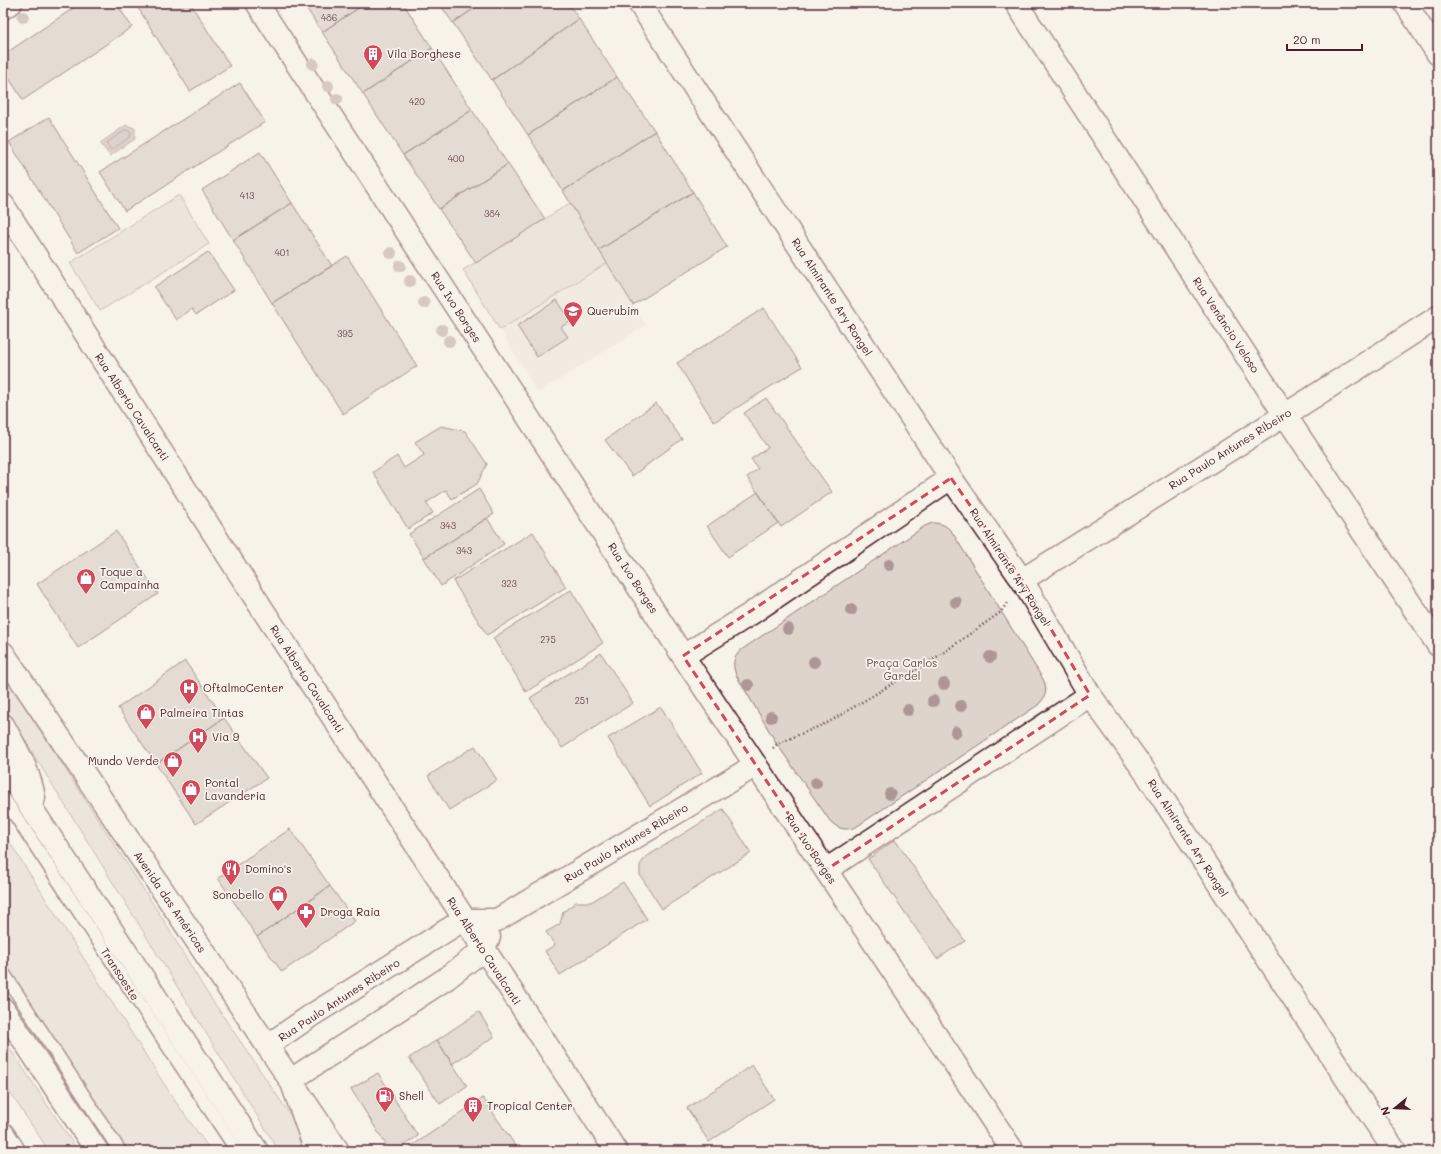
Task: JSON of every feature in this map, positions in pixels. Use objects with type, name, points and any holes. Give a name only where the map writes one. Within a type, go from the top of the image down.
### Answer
[{"type":"main road","points":[[3,8],[10,3]]},
{"type":"main road","name":"Rua Ivo Borges","points":[[257,3],[515,397],[682,656],[1013,1151]]},
{"type":"main road","name":"Rua Almirante Ary Rongel","points":[[639,3],[951,478],[1022,580],[1090,695],[1146,773],[1357,1096],[1395,1151]]},
{"type":"main road","name":"Rua Venâncio Veloso","points":[[1016,3],[1285,415],[1438,645]]},
{"type":"main road","points":[[1405,3],[1438,54]]},
{"type":"main road","name":"Rua Alberto Cavalcanti","points":[[3,205],[199,513],[463,920],[616,1151]]},
{"type":"main road","name":"Rua Paulo Antunes Ribeiro","points":[[1022,580],[1438,317]]},
{"type":"main road","points":[[682,656],[749,615],[951,478]]},
{"type":"main road","name":"Avenida das Américas","points":[[3,653],[338,1151]]},
{"type":"main road","points":[[826,870],[1090,695]]},
{"type":"main road","points":[[3,725],[17,750],[33,789],[38,817]]},
{"type":"main road","points":[[3,765],[257,1151]]},
{"type":"main road","name":"Rua Paulo Antunes Ribeiro","points":[[497,920],[756,765]]},
{"type":"main road","points":[[316,1151],[291,1080],[447,978],[483,950],[497,920],[463,920]]},
{"type":"main road","name":"Rua Paulo Antunes Ribeiro","points":[[267,1046],[312,1015],[463,920]]},
{"type":"main road","points":[[3,1009],[97,1151]]},
{"type":"main road","points":[[3,1134],[14,1151]]},
{"type":"lane","name":"Transoeste","points":[[3,797],[237,1151]]},
{"type":"lane","points":[[3,972],[120,1151]]},
{"type":"path","points":[[756,765],[777,744],[829,722],[940,655],[1001,612],[1022,580]]},
{"type":"highlighted area","points":[[951,478],[1022,580],[1090,695],[826,870],[683,656]]},
{"type":"shaded area","name":"Querubim","points":[[607,263],[646,325],[538,393],[500,330]]},
{"type":"green space","points":[[179,195],[209,244],[100,311],[70,263]]},
{"type":"green space","points":[[570,203],[607,263],[500,330],[463,270]]},
{"type":"green space","name":"Praça Carlos Gardel","points":[[932,523],[943,525],[952,532],[1043,679],[1046,690],[1043,699],[1038,705],[856,827],[848,829],[842,828],[836,826],[830,821],[777,744],[736,675],[734,661],[741,650],[925,526]]},
{"type":"green space","points":[[3,673],[164,921],[204,988],[291,1116],[306,1151],[279,1151],[13,721],[3,701]]},
{"type":"green space","points":[[3,832],[173,1098],[211,1151],[125,1151],[3,964]]},
{"type":"green space","points":[[3,1038],[78,1151],[49,1151],[3,1082]]},
{"type":"water","points":[[126,125],[135,128],[135,139],[110,156],[100,143]]},
{"type":"building","points":[[81,3],[116,3],[132,27],[23,100],[3,69],[3,55]]},
{"type":"building","points":[[135,3],[190,3],[230,66],[190,91]]},
{"type":"building","points":[[303,3],[366,3],[322,32]]},
{"type":"building","name":"Vila Borghese","points":[[366,3],[403,3],[432,48],[363,94],[322,32]]},
{"type":"building","points":[[439,3],[482,3],[453,23]]},
{"type":"building","points":[[482,3],[568,3],[579,19],[492,80],[453,23]]},
{"type":"building","points":[[579,19],[617,77],[528,135],[492,80]]},
{"type":"building","points":[[432,48],[472,110],[403,155],[363,94]]},
{"type":"building","points":[[617,77],[655,131],[563,191],[528,135]]},
{"type":"building","points":[[240,83],[265,122],[125,211],[100,172]]},
{"type":"building","points":[[472,110],[508,164],[439,209],[403,155]]},
{"type":"building","points":[[49,117],[118,228],[78,253],[9,142]]},
{"type":"building","points":[[655,131],[693,192],[599,250],[563,191]]},
{"type":"building","points":[[260,152],[292,203],[233,240],[202,190]]},
{"type":"building","points":[[508,164],[545,219],[476,263],[439,209]]},
{"type":"building","points":[[693,192],[727,247],[633,305],[599,250]]},
{"type":"building","points":[[292,203],[332,266],[272,303],[233,240]]},
{"type":"building","points":[[208,252],[234,290],[196,315],[192,309],[176,320],[154,287]]},
{"type":"building","points":[[347,256],[417,366],[343,414],[272,303]]},
{"type":"building","points":[[557,300],[571,321],[561,327],[568,337],[537,357],[517,326]]},
{"type":"building","points":[[764,308],[802,367],[714,422],[677,363]]},
{"type":"building","points":[[766,398],[832,492],[781,527],[747,477],[758,469],[751,459],[768,448],[744,413]]},
{"type":"building","points":[[656,403],[682,439],[632,476],[605,440]]},
{"type":"building","points":[[441,426],[465,431],[487,464],[477,484],[452,499],[446,490],[426,503],[433,513],[408,529],[373,472],[397,456],[404,468],[424,455],[415,442]]},
{"type":"building","points":[[479,489],[494,514],[424,558],[409,534]]},
{"type":"building","points":[[758,492],[778,523],[728,557],[707,526]]},
{"type":"building","points":[[487,518],[504,544],[441,586],[424,558]]},
{"type":"building","points":[[116,531],[158,594],[78,648],[37,584]]},
{"type":"building","points":[[533,532],[566,587],[487,635],[453,581]]},
{"type":"building","points":[[571,590],[603,643],[526,692],[493,638]]},
{"type":"building","points":[[601,653],[633,703],[562,748],[530,698]]},
{"type":"building","points":[[185,661],[224,718],[156,764],[118,708]]},
{"type":"building","points":[[661,707],[702,773],[650,806],[608,738]]},
{"type":"building","points":[[224,718],[267,778],[196,824],[156,764]]},
{"type":"building","points":[[475,746],[497,780],[449,810],[428,776]]},
{"type":"building","points":[[723,809],[751,853],[662,909],[640,875],[640,865],[646,857]]},
{"type":"building","points":[[290,829],[330,886],[257,937],[218,878]]},
{"type":"building","points":[[895,840],[965,941],[937,959],[868,859]]},
{"type":"building","points":[[623,882],[647,919],[560,975],[545,951],[555,945],[546,932],[560,924],[563,912],[576,902],[591,902]]},
{"type":"building","name":"Droga Raia","points":[[330,886],[355,921],[282,972],[257,937]]},
{"type":"building","points":[[479,1012],[494,1037],[452,1064],[437,1040]]},
{"type":"building","points":[[437,1040],[467,1086],[440,1104],[409,1058]]},
{"type":"building","points":[[752,1065],[774,1099],[709,1142],[687,1108]]},
{"type":"building","name":"Shell","points":[[378,1073],[418,1136],[395,1151],[390,1151],[351,1089]]},
{"type":"building","name":"Tropical Center","points":[[483,1098],[519,1151],[412,1151],[410,1147]]},
{"type":"place","name":"Vila Borghese","points":[[373,71]]},
{"type":"place","name":"Querubim","points":[[573,328]]},
{"type":"place","name":"Toque a Campainha","points":[[86,595]]},
{"type":"place","name":"OftalmoCenter","points":[[189,705]]},
{"type":"place","name":"Palmeira Tintas","points":[[146,730]]},
{"type":"place","name":"Via 9","points":[[198,754]]},
{"type":"place","name":"Mundo Verde","points":[[173,778]]},
{"type":"place","name":"Pontal Lavanderia","points":[[191,806]]},
{"type":"place","name":"Domino's","points":[[231,886]]},
{"type":"place","name":"Sonobello","points":[[278,912]]},
{"type":"place","name":"Droga Raia","points":[[306,929]]},
{"type":"place","name":"Shell","points":[[385,1113]]},
{"type":"place","name":"Tropical Center","points":[[473,1123]]}]
